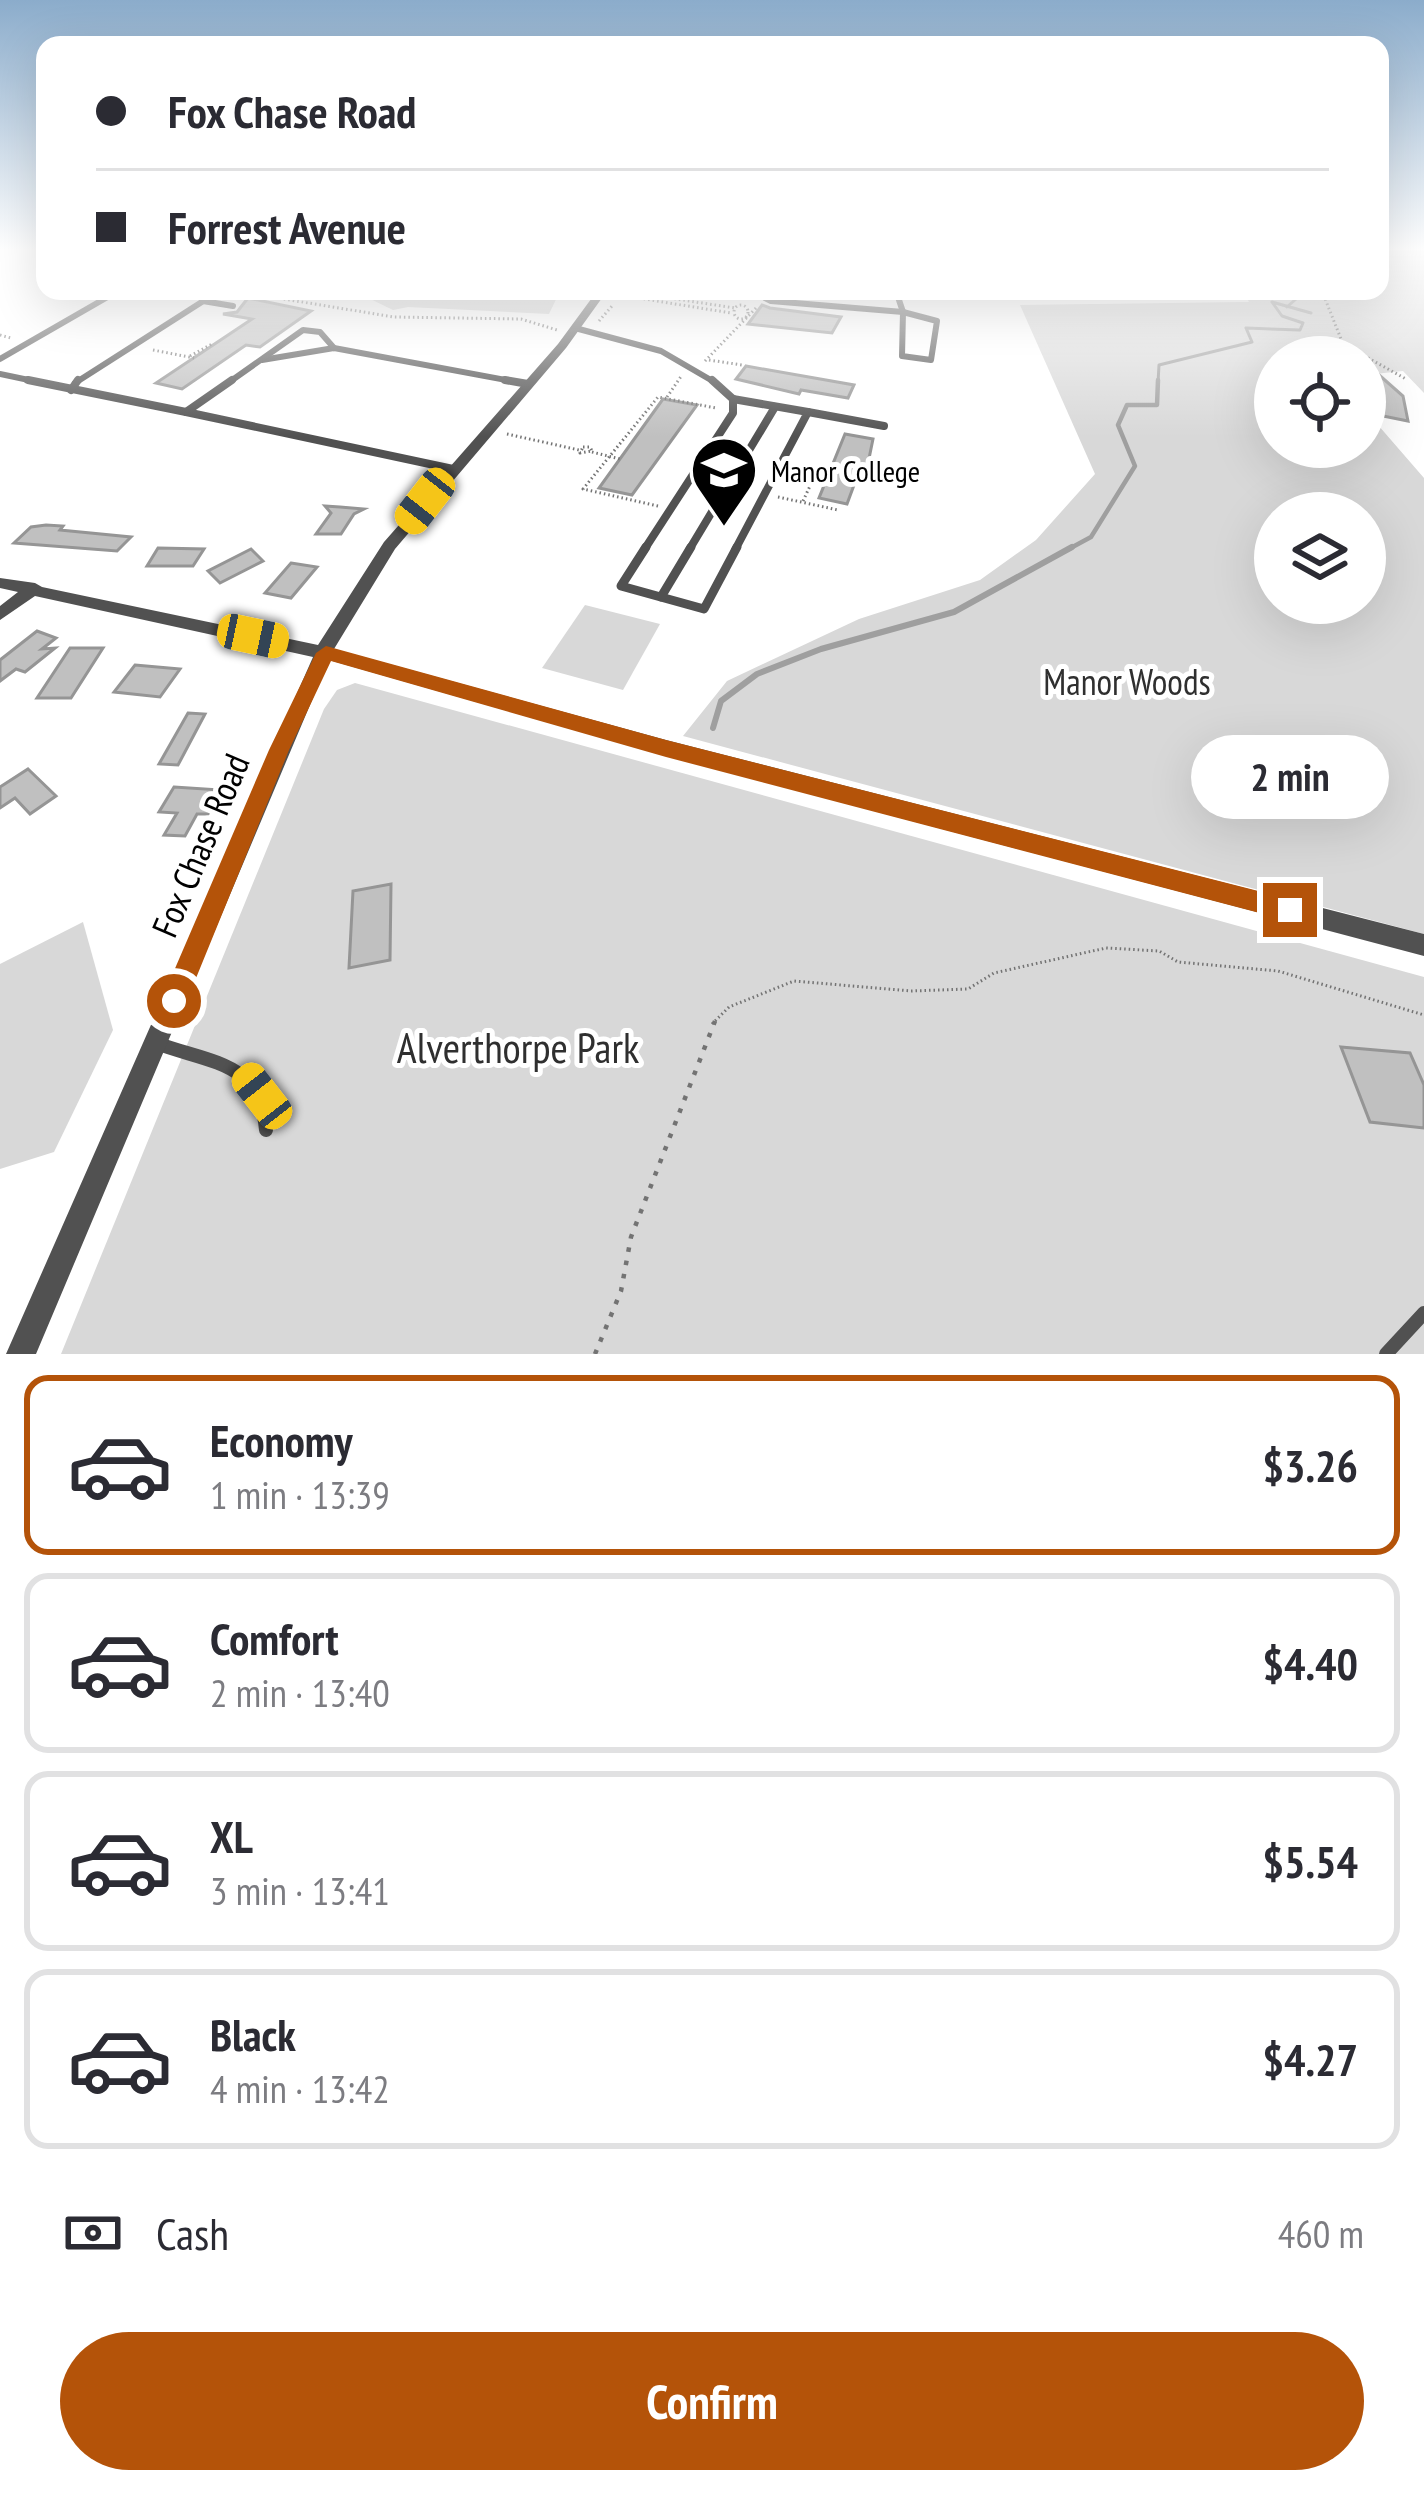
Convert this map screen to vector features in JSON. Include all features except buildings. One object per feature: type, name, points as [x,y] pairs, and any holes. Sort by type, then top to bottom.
[{"type":"street","name":"Fox Chase Road","points":[[21,1354],[331,635],[389,546],[586,311]]},
{"type":"street","points":[[0,583],[326,653],[666,748],[1424,945]]},
{"type":"street","points":[[0,614],[34,588]]},
{"type":"lane","points":[[0,359],[83,311]]},
{"type":"lane","points":[[71,390],[76,381],[187,311]]},
{"type":"lane","points":[[889,311],[903,312],[937,321],[931,360],[902,356],[903,312]]},
{"type":"lane","points":[[186,412],[303,330],[320,332],[334,348]]},
{"type":"lane","points":[[570,330],[658,348],[694,365],[734,399],[884,426]]},
{"type":"lane","points":[[260,360],[334,348],[528,384]]},
{"type":"lane","points":[[0,374],[453,469]]},
{"type":"lane","points":[[734,399],[734,413],[621,586],[704,609],[808,412]]},
{"type":"lane","points":[[661,597],[775,407]]},
{"type":"lane","points":[[156,1043],[247,1076],[262,1096],[266,1130]]},
{"type":"lane","points":[[1386,1354],[1424,1312]]},
{"type":"path","points":[[358,311],[406,319],[521,319],[570,330]]},
{"type":"path","points":[[594,327],[609,311]]},
{"type":"path","points":[[736,311],[742,316],[754,314]]},
{"type":"path","points":[[740,311],[754,314]]},
{"type":"path","points":[[742,365],[705,361],[756,311]]},
{"type":"path","points":[[1330,311],[1342,344],[1406,380]]},
{"type":"path","points":[[146,348],[191,357],[212,344]]},
{"type":"path","points":[[665,398],[687,367]]},
{"type":"path","points":[[671,509],[583,489],[658,397],[716,408]]},
{"type":"path","points":[[499,432],[620,459]]},
{"type":"path","points":[[585,439],[591,449]]},
{"type":"path","points":[[802,502],[817,471]]},
{"type":"path","points":[[765,494],[838,510]]},
{"type":"path","points":[[595,1354],[621,1291],[631,1237],[711,1025],[729,1007],[794,981],[911,991],[968,989],[994,973],[1106,948],[1159,951],[1178,962],[1278,971],[1424,1015]]},
{"type":"green space","name":"Manor Woods","points":[[1023,311],[1424,311],[1424,393],[1403,371],[1386,373],[1386,336],[1254,336],[1254,468],[1386,468],[1386,434],[1424,478],[1424,934],[683,736],[727,681],[859,619],[980,580],[1036,540],[1095,474]]},
{"type":"green space","points":[[585,605],[660,624],[623,690],[542,668]]},
{"type":"green space","name":"Alverthorpe Park","points":[[355,683],[1424,977],[1424,1354],[61,1354],[324,709],[337,690]]},
{"type":"green space","points":[[83,922],[113,1030],[54,1152],[0,1169],[0,964]]},
{"type":"waterway","points":[[1158,383],[1159,365],[1252,342],[1246,328],[1300,330],[1303,323],[1279,311]]},
{"type":"waterway","points":[[1305,311],[1311,313]]},
{"type":"waterway","points":[[1067,550],[1091,537],[1135,466],[1118,425],[1127,405],[1157,405],[1158,380]]},
{"type":"waterway","points":[[713,728],[721,701],[757,674],[821,649],[954,612],[1072,547]]},
{"type":"place","name":"Manor College","points":[[724,529]]},
{"type":"route","points":[[174,1001],[279,750],[326,653],[666,748],[1290,910]]}]
